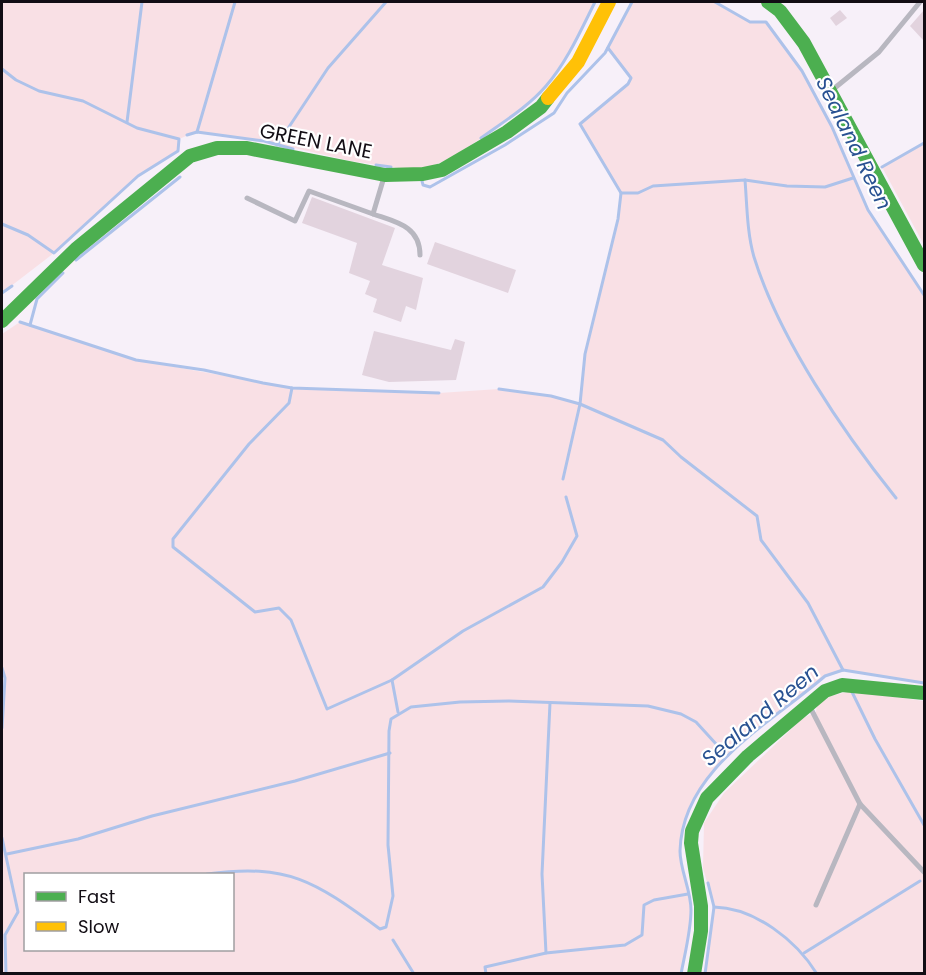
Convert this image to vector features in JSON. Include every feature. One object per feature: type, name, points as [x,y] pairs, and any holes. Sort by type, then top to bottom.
[{"type":"street","name":"GREEN LANE","points":[[2,321],[76,249],[190,156],[217,148],[247,148],[385,175],[423,174],[442,170],[507,132],[541,107],[578,62],[609,2]]},
{"type":"street","points":[[768,2],[793,26],[924,264]]},
{"type":"street","points":[[694,974],[700,939],[701,906],[691,843],[698,814],[707,798],[726,777],[808,703],[825,691],[842,685],[924,693]]},
{"type":"lane","points":[[830,92],[879,52],[920,2]]},
{"type":"lane","points":[[373,214],[385,175]]},
{"type":"lane","points":[[247,198],[296,221],[309,191],[409,227],[418,242],[420,255]]},
{"type":"lane","points":[[808,703],[860,804],[924,872]]},
{"type":"lane","points":[[816,905],[860,804]]},
{"type":"shaded area","points":[[2,2],[385,2],[378,10],[386,2],[595,2],[575,43],[546,86],[521,109],[449,159],[419,171],[351,161],[264,141],[196,132],[179,139],[178,151],[138,176],[54,253],[2,293]]},
{"type":"shaded area","points":[[632,2],[715,2],[750,22],[766,22],[802,71],[832,127],[868,210],[924,295],[924,683],[843,670],[825,676],[755,731],[712,772],[696,796],[685,822],[680,851],[691,910],[681,973],[2,973],[2,334],[20,322],[136,360],[292,388],[439,393],[499,389],[551,396],[580,404],[585,354],[618,219],[621,193],[580,124],[628,84],[631,78],[608,48]]},
{"type":"shaded area","points":[[924,143],[924,245],[882,167]]},
{"type":"shaded area","points":[[851,691],[924,701],[924,973],[705,973],[714,907],[703,868],[704,823],[724,793],[803,718],[816,712],[817,704],[831,696]]},
{"type":"building","points":[[840,10],[847,18],[836,26],[830,18]]},
{"type":"building","points":[[924,10],[924,41],[910,26]]},
{"type":"building","points":[[312,197],[395,228],[382,265],[423,278],[416,310],[406,306],[401,322],[373,312],[377,299],[365,294],[370,281],[349,273],[357,243],[302,223]]},
{"type":"building","points":[[435,242],[516,270],[508,293],[427,264]]},
{"type":"building","points":[[374,331],[451,350],[455,339],[465,342],[456,380],[389,382],[362,375]]},
{"type":"waterway","points":[[127,122],[142,2]]},
{"type":"waterway","points":[[197,132],[235,2]]},
{"type":"waterway","points":[[277,145],[328,68],[386,2]]},
{"type":"waterway","points":[[481,138],[539,94],[554,77],[595,2]]},
{"type":"waterway","points":[[422,181],[423,185],[430,187],[505,145],[554,113],[567,93],[605,53],[632,2]]},
{"type":"waterway","name":"Sealand Reen","points":[[715,2],[750,22],[766,22],[802,71],[832,127],[868,210],[924,295]]},
{"type":"waterway","points":[[563,479],[580,404],[585,354],[618,219],[621,193],[580,124],[628,84],[631,78],[608,48]]},
{"type":"waterway","points":[[2,69],[16,80],[39,91],[83,101],[137,128],[179,139],[178,151],[138,176],[54,253],[28,235],[2,224]]},
{"type":"waterway","points":[[187,135],[197,132],[264,141],[293,149]]},
{"type":"waterway","points":[[882,167],[924,143]]},
{"type":"waterway","points":[[376,165],[391,167]]},
{"type":"waterway","points":[[76,260],[180,177]]},
{"type":"waterway","points":[[621,193],[638,193],[653,186],[745,180],[787,186],[825,187],[853,178]]},
{"type":"waterway","points":[[745,180],[754,257],[779,320],[834,414],[896,498]]},
{"type":"waterway","points":[[30,325],[37,299],[63,273]]},
{"type":"waterway","points":[[2,293],[12,286]]},
{"type":"waterway","points":[[20,322],[136,360],[204,370],[292,388],[439,393]]},
{"type":"waterway","points":[[292,388],[289,403],[249,444],[173,539],[173,547],[255,612],[279,608],[291,620],[327,709],[392,680],[463,631],[543,587],[562,562],[577,536],[566,497]]},
{"type":"waterway","points":[[499,389],[551,396],[580,404],[663,440],[681,457],[757,516],[761,540],[808,603],[843,670]]},
{"type":"waterway","points":[[2,668],[5,678],[2,728]]},
{"type":"waterway","name":"Sealand Reen","points":[[681,974],[691,910],[680,851],[685,822],[696,796],[712,772],[755,731],[825,676],[843,670],[924,683]]},
{"type":"waterway","points":[[392,680],[398,712]]},
{"type":"waterway","points":[[852,692],[875,739],[924,825]]},
{"type":"waterway","points":[[217,873],[260,871],[300,880],[337,899],[380,929],[386,927],[393,896],[388,845],[389,731],[391,719],[411,707],[460,702],[509,701],[648,706],[681,714],[696,722],[727,756]]},
{"type":"waterway","points":[[546,953],[542,874],[550,703]]},
{"type":"waterway","points":[[7,854],[78,839],[152,816],[295,781],[390,753]]},
{"type":"waterway","points":[[2,838],[18,912],[5,935],[6,974]]},
{"type":"waterway","points":[[804,953],[920,881]]},
{"type":"waterway","points":[[705,974],[714,907],[708,883]]},
{"type":"waterway","points":[[486,974],[485,967],[546,953],[625,945],[642,935],[644,905],[654,900],[688,894]]},
{"type":"waterway","points":[[714,907],[744,913],[773,928],[798,949],[817,974]]},
{"type":"waterway","points":[[393,940],[414,974]]},
{"type":"traffic: fast","points":[[768,2],[780,11],[804,43],[924,265]]},
{"type":"traffic: fast","points":[[2,321],[76,249],[190,156],[217,148],[247,148],[385,175],[423,174],[442,170],[507,132],[541,107],[548,98]]},
{"type":"traffic: fast","points":[[694,974],[701,931],[701,906],[691,843],[692,831],[707,798],[748,756],[825,691],[842,685],[924,693]]},
{"type":"traffic: slow","points":[[548,98],[578,62],[609,2]]}]
